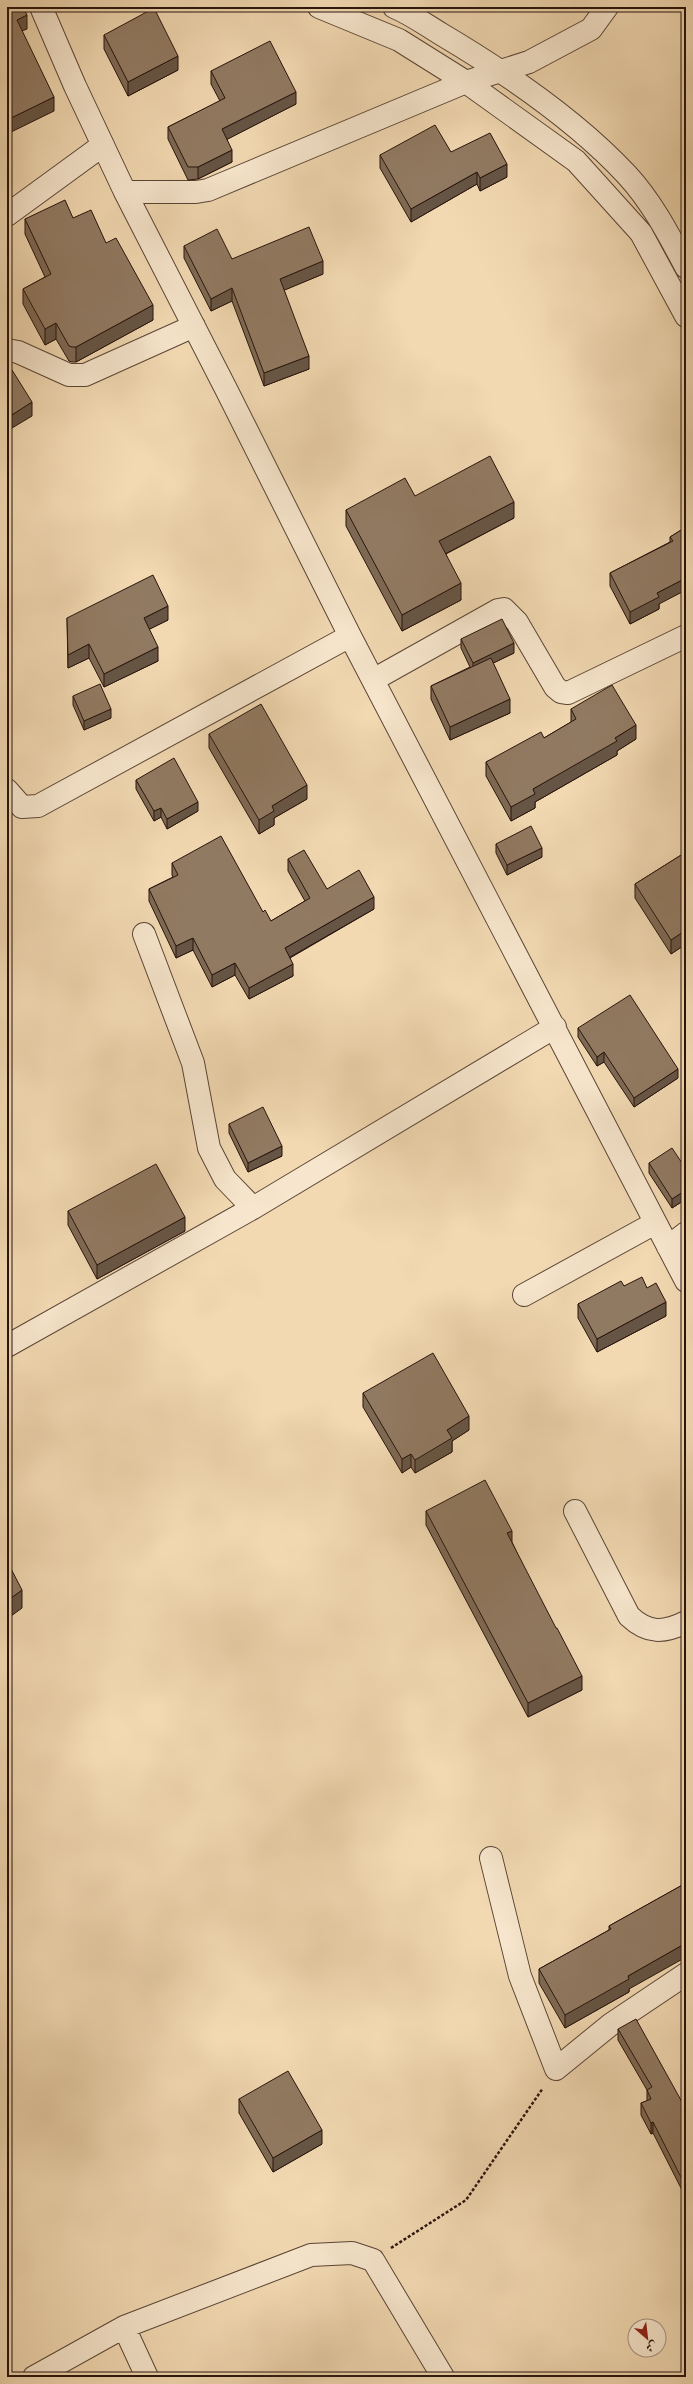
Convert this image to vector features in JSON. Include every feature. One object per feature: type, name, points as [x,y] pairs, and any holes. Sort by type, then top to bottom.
[{"type":"street","points":[[42,7],[75,86],[124,192],[194,326],[350,636],[686,1281]]},
{"type":"street","points":[[319,7],[399,40],[466,82],[576,161],[641,233],[686,316]]},
{"type":"street","points":[[394,7],[471,52],[570,122],[628,176],[663,224],[686,267]]},
{"type":"street","points":[[124,192],[208,190],[466,82],[529,62],[591,29],[607,7]]},
{"type":"street","points":[[7,215],[103,145]]},
{"type":"street","points":[[7,350],[18,352],[69,375],[85,375],[194,326]]},
{"type":"street","points":[[373,680],[498,610],[504,609],[518,622],[555,687],[561,692],[568,694],[686,636]]},
{"type":"street","points":[[7,790],[22,807],[38,806],[350,636]]},
{"type":"street","points":[[144,934],[193,1063],[209,1148],[225,1179],[253,1208]]},
{"type":"street","points":[[7,1346],[253,1208],[555,1027]]},
{"type":"street","points":[[524,1295],[655,1223]]},
{"type":"street","points":[[668,1247],[686,1233]]},
{"type":"street","points":[[575,1511],[629,1616],[638,1625],[654,1631],[665,1631],[686,1622]]},
{"type":"street","points":[[491,1858],[520,1976],[556,2070],[610,2025],[686,1974]]},
{"type":"street","points":[[34,2377],[124,2328],[311,2255],[352,2252],[373,2260],[443,2377]]},
{"type":"street","points":[[124,2328],[147,2377]]},
{"type":"path","points":[[373,2260],[466,2200],[556,2070]]},
{"type":"building","points":[[7,7],[23,7],[27,15],[17,20],[54,97],[7,120]]},
{"type":"building","points":[[154,8],[178,56],[128,82],[104,35]]},
{"type":"building","points":[[270,41],[296,92],[222,129],[232,150],[198,167],[188,167],[168,127],[225,98],[211,71]]},
{"type":"building","points":[[435,125],[451,152],[490,133],[507,164],[480,178],[477,172],[411,209],[380,155]]},
{"type":"building","points":[[65,200],[73,218],[91,210],[106,243],[116,238],[153,305],[76,347],[69,346],[56,323],[45,329],[23,289],[51,274],[25,219]]},
{"type":"building","points":[[309,227],[323,261],[280,279],[309,356],[264,373],[232,288],[211,299],[184,246],[217,229],[232,259]]},
{"type":"building","points":[[7,362],[32,402],[7,418]]},
{"type":"building","points":[[490,456],[514,502],[439,541],[461,583],[402,615],[346,510],[405,478],[415,496]]},
{"type":"building","points":[[686,527],[686,578],[657,593],[659,597],[630,612],[610,573],[673,541],[670,537]]},
{"type":"building","points":[[153,575],[168,606],[144,618],[158,647],[104,674],[89,644],[68,655],[67,618]]},
{"type":"building","points":[[502,619],[514,643],[473,663],[461,639]]},
{"type":"building","points":[[491,658],[510,699],[450,727],[431,686]]},
{"type":"building","points":[[100,684],[111,709],[84,721],[73,696]]},
{"type":"building","points":[[612,685],[636,725],[615,738],[617,741],[533,789],[535,794],[511,807],[486,762],[541,732],[544,738],[576,719],[571,709]]},
{"type":"building","points":[[261,704],[307,785],[272,806],[274,811],[259,820],[209,734]]},
{"type":"building","points":[[174,758],[198,802],[167,819],[161,808],[154,811],[136,780]]},
{"type":"building","points":[[531,826],[542,848],[507,865],[496,844]]},
{"type":"building","points":[[221,836],[263,912],[265,910],[271,921],[310,898],[288,859],[304,850],[327,889],[359,870],[374,897],[285,948],[293,964],[249,988],[235,963],[212,975],[193,938],[176,946],[149,889],[178,875],[172,863]]},
{"type":"building","points":[[686,852],[686,930],[671,940],[635,884]]},
{"type":"building","points":[[630,995],[678,1069],[634,1098],[604,1052],[597,1057],[578,1028]]},
{"type":"building","points":[[263,1107],[282,1146],[248,1163],[229,1124]]},
{"type":"building","points":[[672,1148],[686,1169],[686,1190],[672,1199],[649,1163]]},
{"type":"building","points":[[156,1164],[185,1217],[97,1265],[68,1211]]},
{"type":"building","points":[[642,1277],[647,1288],[656,1283],[666,1302],[597,1339],[578,1304],[621,1281],[624,1286]]},
{"type":"building","points":[[433,1353],[469,1416],[447,1430],[452,1438],[415,1460],[411,1454],[402,1459],[363,1393]]},
{"type":"building","points":[[485,1480],[512,1531],[507,1533],[582,1676],[528,1703],[426,1511]]},
{"type":"building","points":[[7,1561],[22,1590],[7,1601]]},
{"type":"building","points":[[686,1844],[686,1855],[682,1847]]},
{"type":"building","points":[[686,1883],[686,1904],[682,1906],[686,1913],[686,1943],[628,1976],[629,1979],[565,2015],[539,1969],[611,1929],[609,1926]]},
{"type":"building","points":[[636,2019],[682,2102],[686,2100],[686,2187],[653,2122],[651,2123],[641,2103],[651,2099],[647,2090],[652,2087],[618,2029]]},
{"type":"building","points":[[288,2071],[322,2130],[273,2158],[239,2099]]},
{"type":"building","points":[[686,2196],[686,2203],[683,2198]]}]
